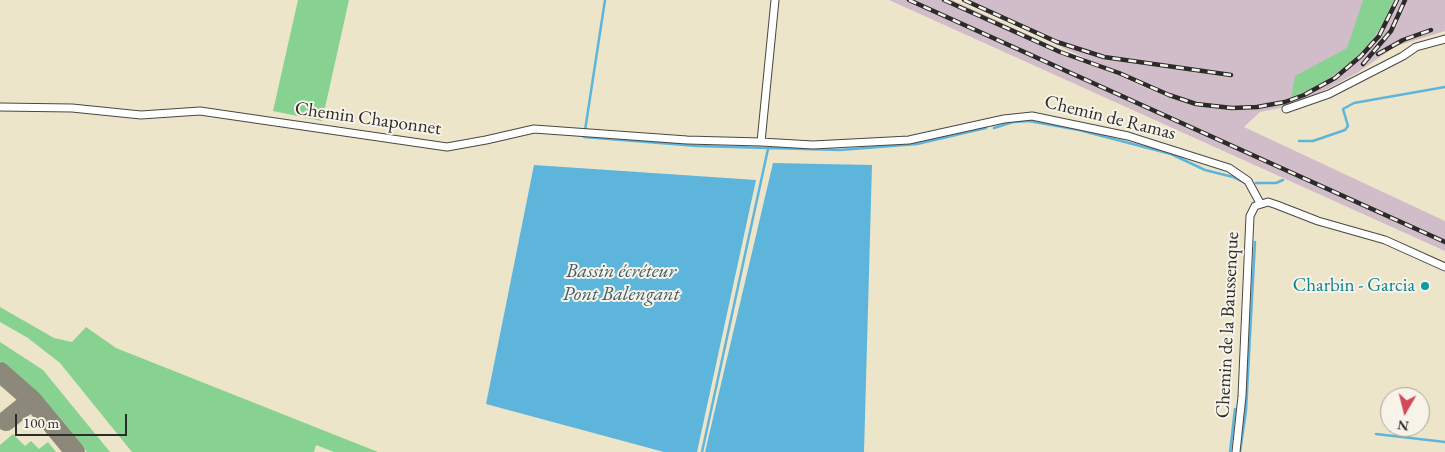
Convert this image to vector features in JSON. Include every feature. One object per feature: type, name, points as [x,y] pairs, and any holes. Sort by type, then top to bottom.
[{"type":"street","points":[[761,142],[775,0]]},
{"type":"street","points":[[1286,109],[1329,94],[1403,56],[1416,47],[1445,39]]},
{"type":"street","name":"Chemin Chaponnet","points":[[0,107],[72,108],[141,115],[200,111],[447,146],[486,140],[534,129],[687,140],[761,142]]},
{"type":"street","name":"Chemin de Ramas","points":[[761,142],[813,145],[909,140],[1004,118],[1032,116],[1128,136],[1229,168],[1248,180],[1260,203]]},
{"type":"street","points":[[1260,203],[1277,205],[1318,221],[1386,240],[1445,267]]},
{"type":"street","name":"Chemin de la Baussenque","points":[[1236,452],[1242,396],[1250,216],[1252,209],[1260,203]]},
{"type":"shaded area","points":[[889,0],[952,0],[1166,97],[963,0],[1445,0],[1445,31],[1396,46],[1357,73],[1314,96],[1285,107],[1260,112],[1244,127],[1445,221],[1445,251]]},
{"type":"green space","points":[[298,0],[349,0],[322,121],[273,111]]},
{"type":"green space","points":[[1363,0],[1394,0],[1382,25],[1370,43],[1350,63],[1322,83],[1291,98],[1295,76],[1347,48]]},
{"type":"green space","points":[[0,307],[54,338],[72,342],[86,327],[116,348],[378,452],[334,452],[316,445],[314,452],[132,452],[60,363],[28,338],[0,322]]},
{"type":"green space","points":[[0,342],[43,370],[110,452],[87,452],[34,389],[0,361]]},
{"type":"green space","points":[[13,434],[25,446],[31,441],[39,449],[48,442],[56,452],[0,452],[0,445]]},
{"type":"water","points":[[773,163],[872,165],[864,452],[705,452]]},
{"type":"water","name":"Bassin écréteur Pont Balengant","points":[[534,165],[756,180],[697,452],[664,452],[486,404]]},
{"type":"waterway","points":[[605,0],[584,137],[697,146],[840,150],[917,144],[986,128]]},
{"type":"waterway","points":[[1299,141],[1313,141],[1345,130],[1348,126],[1343,109],[1354,103],[1445,87]]},
{"type":"waterway","points":[[994,128],[1013,122],[1029,121],[1079,130],[1171,154],[1205,170],[1233,177],[1245,183]]},
{"type":"waterway","points":[[702,452],[768,149]]},
{"type":"waterway","points":[[1256,183],[1276,183],[1283,180]]},
{"type":"waterway","points":[[1240,452],[1246,411],[1255,242]]},
{"type":"waterway","points":[[1230,452],[1235,409]]},
{"type":"waterway","points":[[1376,434],[1445,442]]},
{"type":"taxiway","points":[[0,372],[32,400],[75,452]]},
{"type":"taxiway","points":[[6,421],[32,400]]},
{"type":"railway","points":[[909,0],[1445,242]]},
{"type":"railway","points":[[944,0],[1060,52],[1119,73],[1169,95],[1196,104],[1232,108],[1257,107],[1285,102],[1304,95],[1335,78],[1361,56],[1379,36],[1397,0]]},
{"type":"railway","points":[[964,0],[1057,42],[1104,57],[1231,75]]},
{"type":"railway","points":[[1363,64],[1391,31],[1405,0]]},
{"type":"railway","points":[[1378,54],[1403,40],[1431,30]]},
{"type":"place","name":"Charbin - Garcia","points":[[1425,286]]}]
